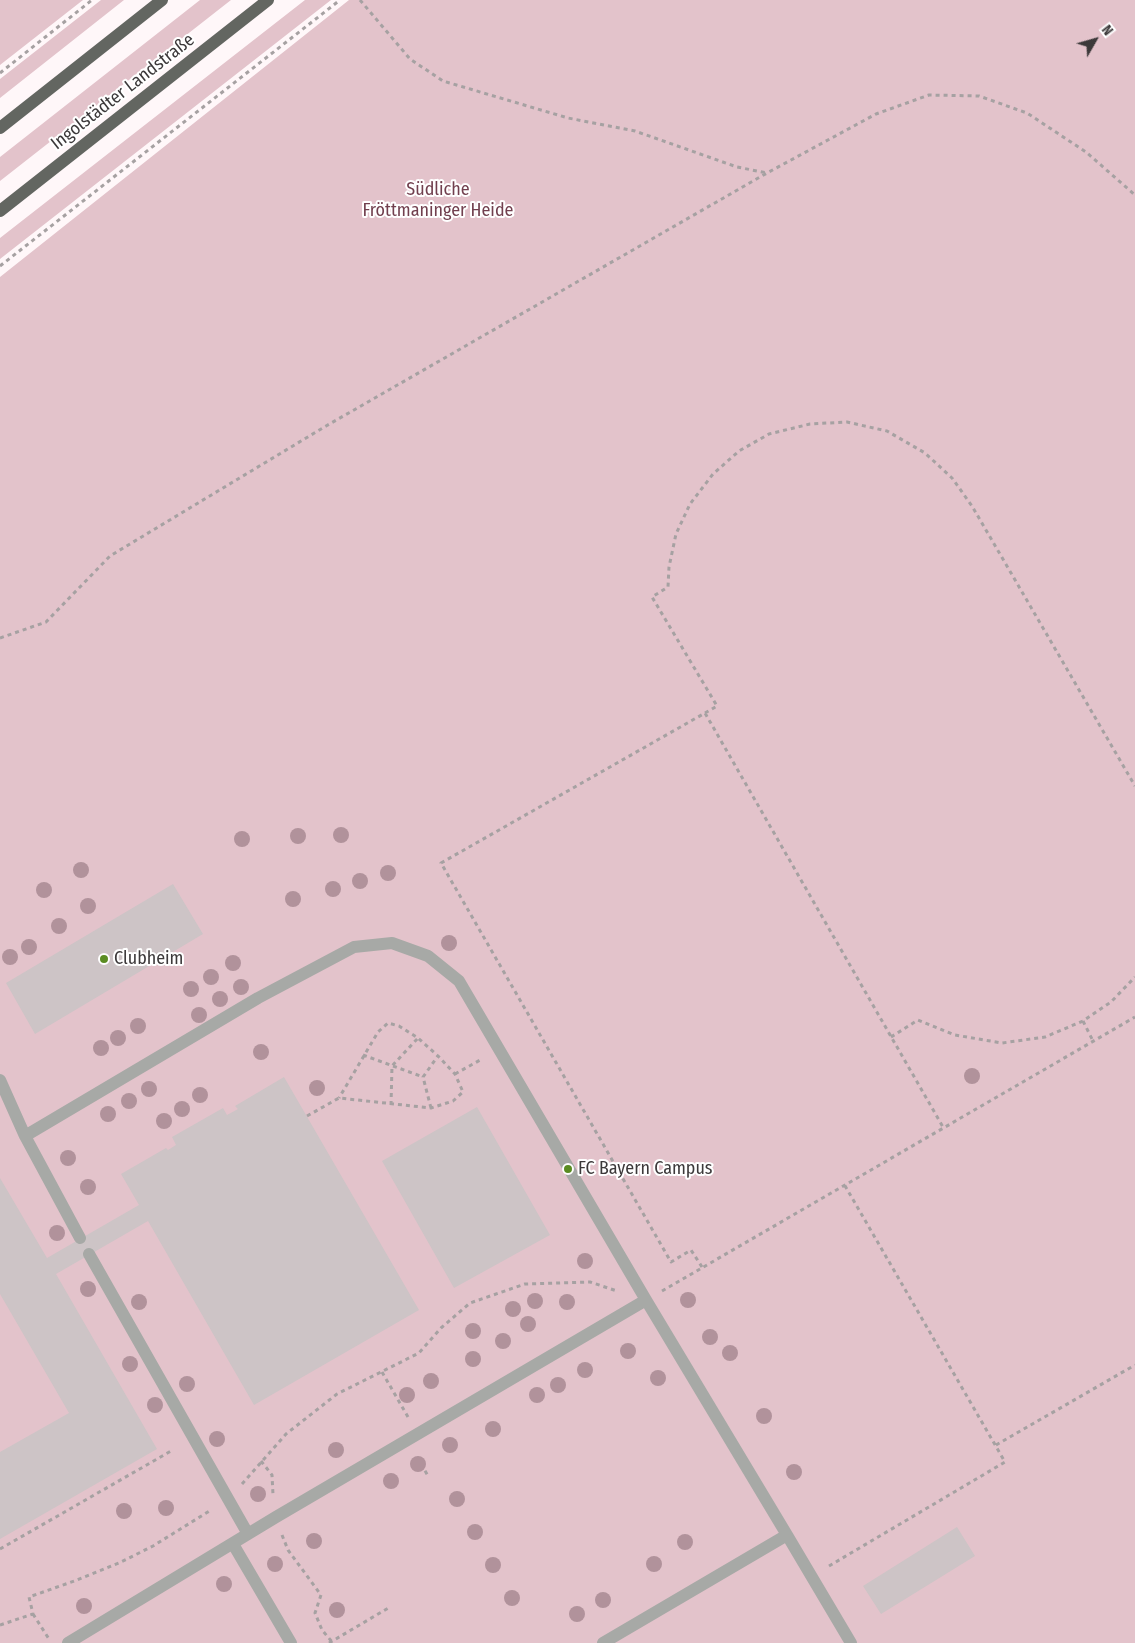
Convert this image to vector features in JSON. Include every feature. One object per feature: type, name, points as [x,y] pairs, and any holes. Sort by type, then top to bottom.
[{"type":"main road","points":[[0,128],[162,0]]},
{"type":"main road","name":"Ingolstädter Landstraße","points":[[0,211],[268,0]]},
{"type":"lane","points":[[25,1136],[258,998],[354,947],[392,943],[428,956],[459,981],[646,1300],[851,1643]]},
{"type":"lane","points":[[0,1080],[25,1136],[80,1238]]},
{"type":"lane","points":[[90,1254],[248,1534]]},
{"type":"lane","points":[[68,1643],[276,1517],[646,1300]]},
{"type":"lane","points":[[603,1643],[787,1536]]},
{"type":"lane","points":[[232,1544],[291,1643]]},
{"type":"path","points":[[0,73],[92,0]]},
{"type":"path","points":[[0,266],[340,0]]},
{"type":"path","points":[[360,0],[410,59],[443,81],[568,118],[635,131],[737,167],[767,173]]},
{"type":"path","points":[[0,638],[46,622],[110,556],[326,426],[767,173],[876,114],[930,95],[979,96],[1027,113],[1086,152],[1135,195]]},
{"type":"path","points":[[702,1267],[691,1250],[671,1262],[442,863],[717,706],[652,597],[668,587],[669,567],[676,534],[690,504],[714,474],[739,451],[769,434],[810,424],[846,422],[887,432],[925,453],[952,478],[972,506],[1135,786]]},
{"type":"path","points":[[705,713],[943,1127]]},
{"type":"path","points":[[891,1037],[918,1020],[955,1035],[1002,1043],[1045,1037],[1083,1021],[1111,1002],[1135,977]]},
{"type":"path","points":[[52,1643],[33,1614],[29,1597],[77,1580],[145,1550],[200,1517],[238,1490],[286,1434],[337,1394],[419,1353],[441,1328],[470,1303],[525,1284],[590,1282],[646,1300],[1135,1017]]},
{"type":"path","points":[[1083,1021],[1093,1041]]},
{"type":"path","points":[[307,1116],[339,1098],[378,1032],[388,1023],[399,1026],[418,1038],[438,1056],[455,1074],[464,1092],[453,1101],[431,1108],[339,1098]]},
{"type":"path","points":[[391,1105],[392,1066],[418,1038]]},
{"type":"path","points":[[455,1074],[499,1049]]},
{"type":"path","points":[[363,1055],[422,1077]]},
{"type":"path","points":[[422,1077],[438,1056]]},
{"type":"path","points":[[422,1077],[431,1108]]},
{"type":"path","points":[[812,1577],[1006,1462],[844,1184]]},
{"type":"path","points":[[996,1446],[1135,1365]]},
{"type":"path","points":[[382,1372],[418,1434]]},
{"type":"path","points":[[0,1550],[171,1451]]},
{"type":"path","points":[[261,1461],[272,1475],[276,1517],[288,1550],[321,1595],[315,1613],[322,1630],[331,1643],[390,1607]]},
{"type":"path","points":[[0,1625],[33,1614]]},
{"type":"green space","points":[[0,0],[83,0],[0,65]]},
{"type":"green space","points":[[101,0],[124,0],[0,98],[0,79]]},
{"type":"green space","points":[[200,0],[231,0],[0,181],[0,157]]},
{"type":"green space","points":[[305,0],[331,0],[0,259],[0,238]]},
{"type":"green space","name":"FC Bayern Campus","points":[[349,0],[1135,0],[1135,1643],[0,1643],[0,277]]},
{"type":"building","name":"Clubheim","points":[[173,884],[203,934],[35,1034],[6,983]]},
{"type":"building","points":[[284,1077],[419,1310],[254,1405],[148,1221],[56,1274],[157,1449],[0,1539],[0,1452],[69,1413],[0,1294],[0,1178],[47,1258],[139,1205],[121,1174],[166,1148],[168,1150],[176,1145],[172,1137],[223,1108],[227,1115],[238,1109],[235,1106]]},
{"type":"building","points":[[477,1107],[550,1235],[454,1288],[382,1161]]},
{"type":"building","points":[[957,1527],[975,1556],[881,1614],[863,1586]]},
{"type":"place","name":"Clubheim","points":[[104,959]]},
{"type":"place","name":"FC Bayern Campus","points":[[568,1169]]},
{"type":"park label","name":"Südliche Fröttmaninger Heide","points":[[438,200]]}]
